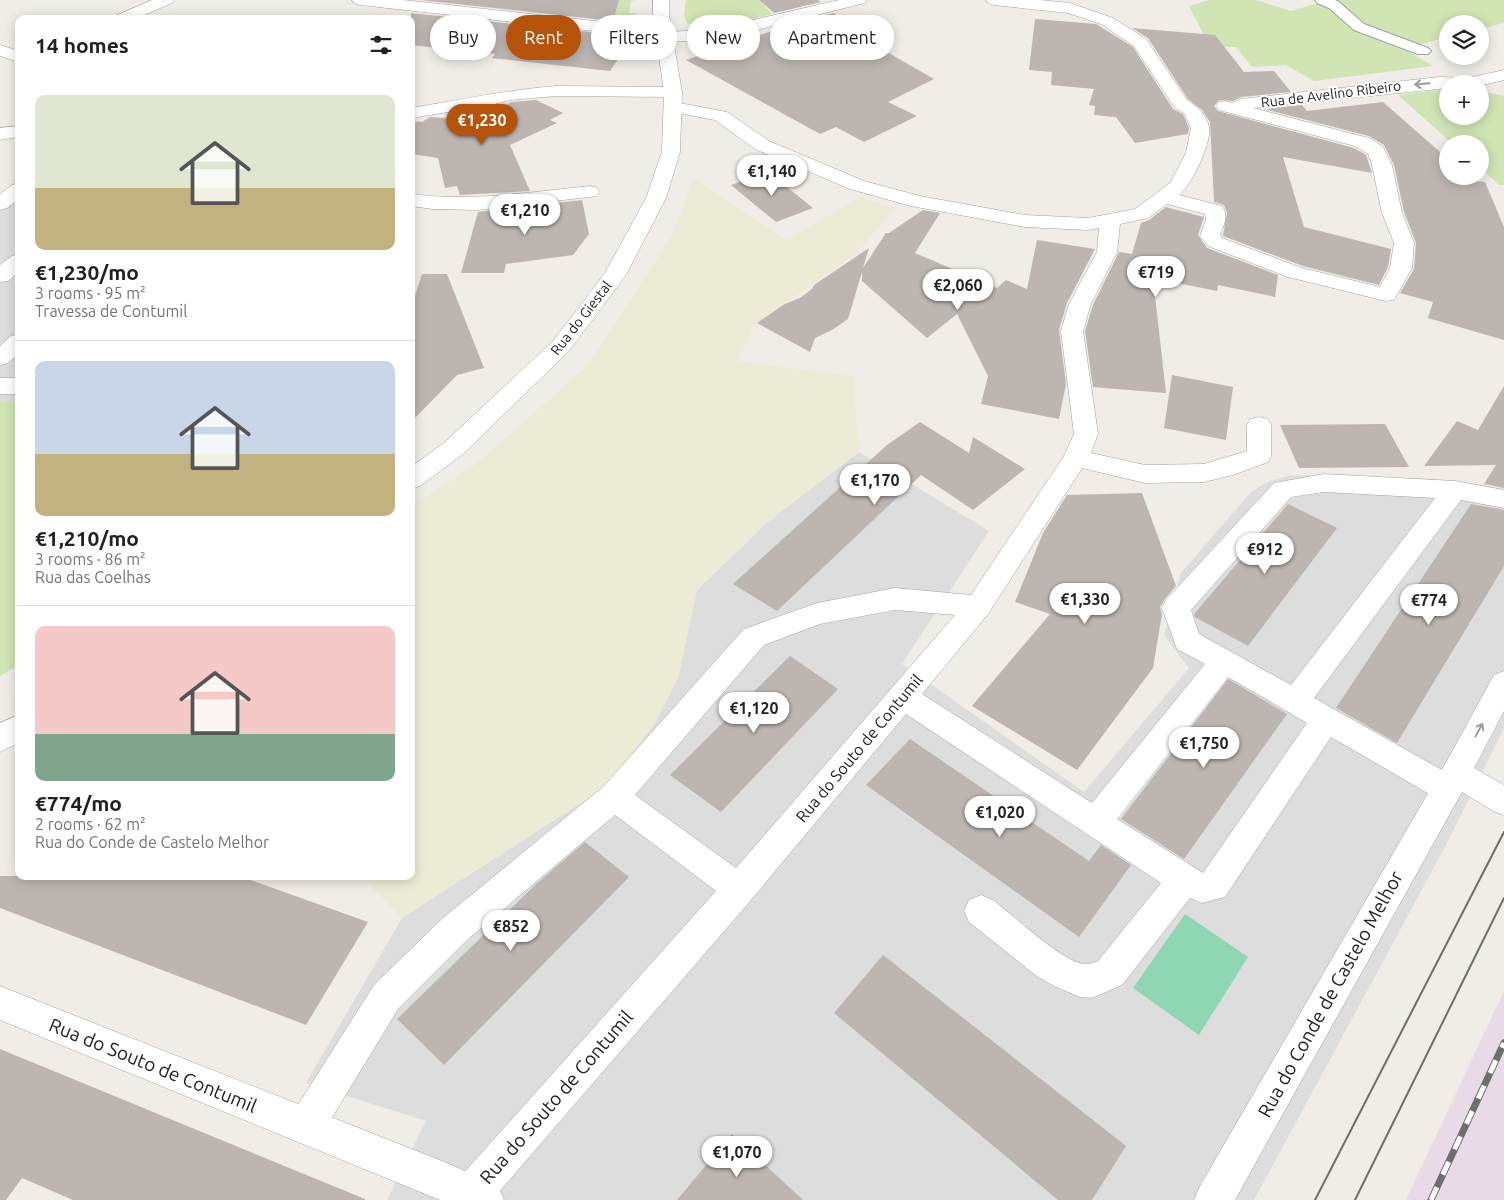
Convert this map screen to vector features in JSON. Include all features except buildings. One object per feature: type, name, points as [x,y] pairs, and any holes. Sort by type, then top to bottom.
[{"type":"street","points":[[130,15],[166,0]]},
{"type":"street","points":[[360,0],[591,26]]},
{"type":"street","name":"Rua do Giestal","points":[[661,15],[662,0]]},
{"type":"street","points":[[677,36],[727,32],[859,0]]},
{"type":"street","points":[[415,112],[491,100],[509,95],[556,91],[674,99],[721,116],[762,145],[857,185],[918,202],[1025,221],[1088,224],[1141,214],[1178,186],[1195,153],[1200,128],[1191,110],[1181,104],[1140,43],[1107,21],[1071,4],[994,0]]},
{"type":"street","points":[[1322,0],[1334,5],[1359,27],[1424,51]]},
{"type":"street","points":[[0,50],[15,55]]},
{"type":"street","name":"Rua do Giestal","points":[[415,477],[454,448],[562,346],[615,275],[656,198],[670,152],[674,99],[668,60]]},
{"type":"street","points":[[1489,80],[1504,75]]},
{"type":"street","name":"Rua de Avelino Ribeiro","points":[[1191,110],[1439,82]]},
{"type":"street","points":[[1489,87],[1504,90]]},
{"type":"street","points":[[1164,197],[1215,210],[1216,220],[1210,236],[1215,242],[1295,273],[1386,295],[1401,268],[1404,243],[1392,213],[1382,165],[1376,151],[1362,142],[1225,106]]},
{"type":"street","points":[[0,134],[15,132]]},
{"type":"street","points":[[415,200],[469,205],[590,192]]},
{"type":"street","points":[[0,204],[15,193]]},
{"type":"street","name":"Rua do Souto de Contumil","points":[[0,1003],[306,1126],[474,1198],[903,697],[978,606],[1076,458],[1086,434],[1072,331],[1080,304],[1107,252],[1110,220]]},
{"type":"street","points":[[0,276],[15,263]]},
{"type":"street","points":[[0,358],[15,345]]},
{"type":"street","points":[[0,386],[15,386]]},
{"type":"street","points":[[1076,458],[1145,474],[1204,473],[1234,466],[1259,456],[1259,425]]},
{"type":"street","points":[[1504,499],[1455,490],[1324,483],[1283,489],[1176,608],[1186,641],[1326,720],[1451,781],[1504,800]]},
{"type":"street","points":[[1294,702],[1455,490]]},
{"type":"street","points":[[306,1126],[386,997],[455,929],[614,797],[754,637],[817,614],[895,599],[978,606]]},
{"type":"street","points":[[1096,822],[1224,661]]},
{"type":"street","name":"Rua do Conde de Castelo Melhor","points":[[1214,1200],[1451,781],[1504,683]]},
{"type":"street","points":[[903,697],[1184,880],[1202,888],[1213,886],[1326,720]]},
{"type":"street","points":[[0,739],[15,730]]},
{"type":"street","points":[[614,797],[739,889]]},
{"type":"street","points":[[981,910],[1048,964],[1073,978],[1092,981],[1110,973],[1184,880]]},
{"type":"shaded area","points":[[15,182],[15,402],[0,401],[0,194]]},
{"type":"shaded area","points":[[859,452],[989,531],[902,664],[1084,792],[1189,668],[1164,635],[1181,573],[1251,492],[1265,483],[1287,476],[1317,475],[1433,479],[1504,489],[1504,728],[1446,845],[1254,1200],[387,1200],[426,1121],[306,1083],[402,918],[604,788],[655,723],[678,678],[697,590],[765,524]]},
{"type":"shaded area","points":[[1504,991],[1504,1200],[1406,1200]]},
{"type":"green space","points":[[619,0],[636,0],[631,1],[629,13],[636,13],[634,15],[614,15]]},
{"type":"green space","points":[[686,0],[759,0],[772,14],[760,17],[760,15],[687,15],[687,23],[684,15]]},
{"type":"green space","points":[[1209,0],[1256,0],[1291,11],[1322,2],[1320,0],[1504,0],[1504,23],[1489,27],[1489,15],[1439,15],[1439,39],[1404,49],[1433,66],[1314,81],[1286,65],[1252,67],[1236,47],[1210,46],[1189,6]]},
{"type":"green space","points":[[1439,90],[1439,125],[1489,125],[1489,93],[1504,96],[1504,185],[1499,185],[1489,176],[1489,135],[1443,135],[1398,95]]},
{"type":"green space","points":[[694,178],[787,240],[860,197],[894,209],[857,253],[752,327],[738,361],[853,376],[859,452],[765,524],[697,590],[678,678],[655,723],[604,788],[402,918],[365,880],[415,880],[415,504],[476,464],[588,365],[671,237]]},
{"type":"green space","points":[[0,401],[15,402],[15,667],[0,676]]},
{"type":"green space","points":[[1185,914],[1248,957],[1199,1035],[1133,988]]},
{"type":"tram line","points":[[1315,1200],[1504,832]]},
{"type":"tram line","points":[[1355,1200],[1504,898]]},
{"type":"railway","points":[[1431,1200],[1504,1043]]}]
